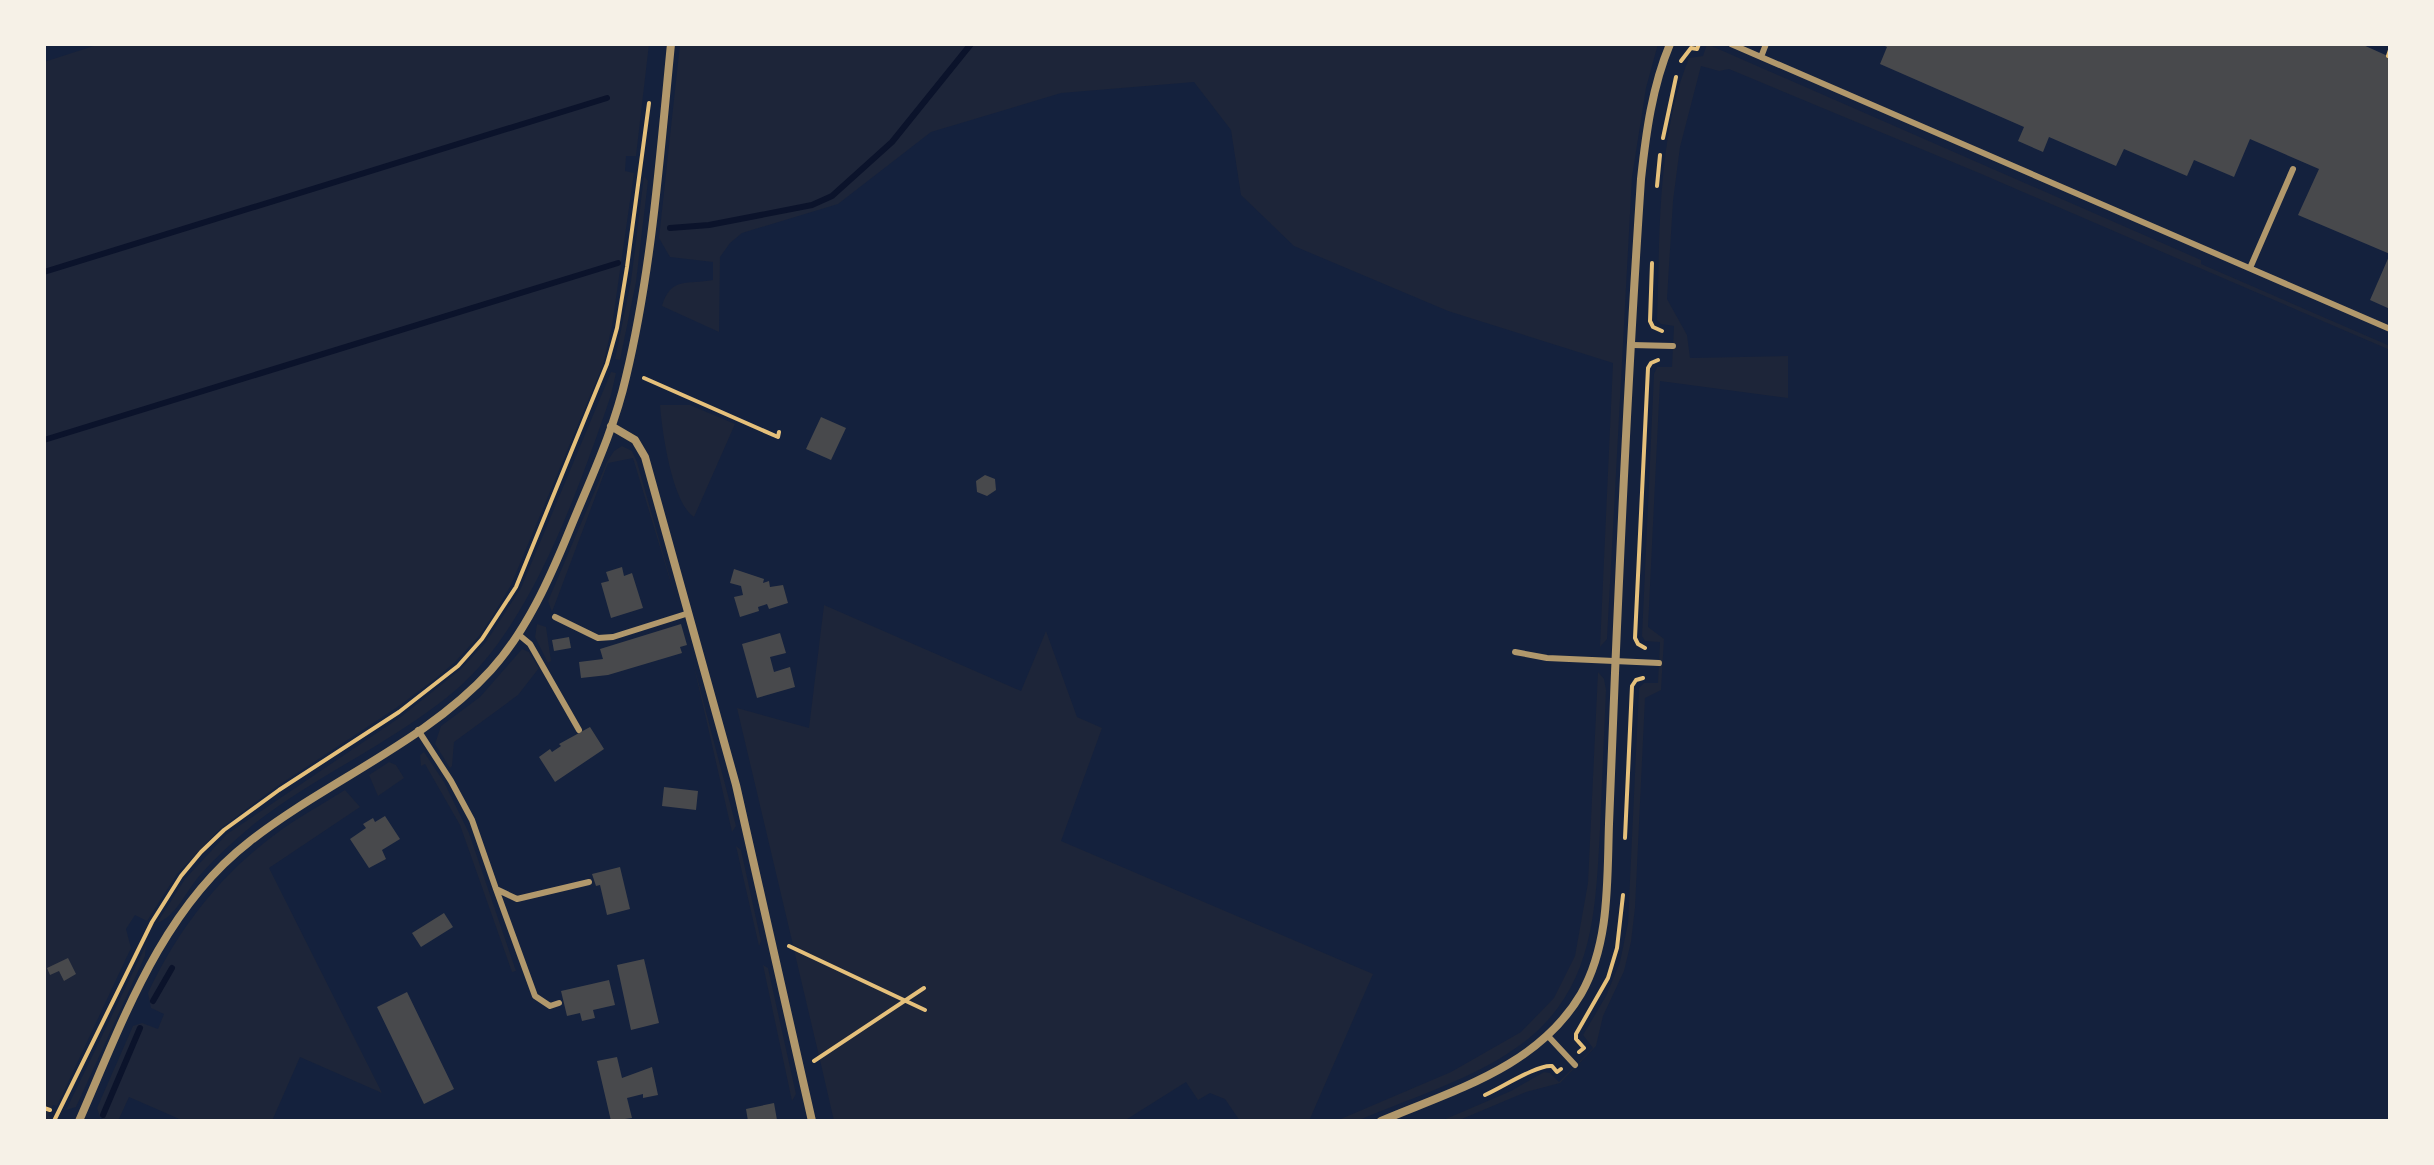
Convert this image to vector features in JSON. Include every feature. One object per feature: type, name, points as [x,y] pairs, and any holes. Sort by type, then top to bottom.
[{"type":"street","points":[[79,1121],[161,945],[212,877],[269,827],[446,711],[484,678],[518,634],[561,550],[611,426],[630,363],[647,269],[671,44]]},
{"type":"street","points":[[1381,1121],[1510,1065],[1548,1036],[1580,995],[1592,971],[1604,921],[1637,233],[1646,132],[1670,44]]},
{"type":"street","points":[[611,426],[635,440],[645,457],[736,785],[812,1121]]},
{"type":"lane","points":[[1731,44],[2390,329]]},
{"type":"lane","points":[[1761,57],[1766,44]]},
{"type":"lane","points":[[2250,268],[2293,169]]},
{"type":"lane","points":[[1632,345],[1673,346]]},
{"type":"lane","points":[[555,617],[598,638],[613,637],[689,613]]},
{"type":"lane","points":[[518,634],[530,644],[579,730]]},
{"type":"lane","points":[[1515,652],[1547,658],[1659,663]]},
{"type":"lane","points":[[418,730],[472,820],[535,996],[550,1006],[559,1003]]},
{"type":"lane","points":[[496,889],[517,899],[589,882]]},
{"type":"lane","points":[[1548,1036],[1575,1065]]},
{"type":"path","points":[[54,1121],[152,922],[181,876],[201,852],[244,814],[399,712],[458,666],[482,639],[516,587],[607,364],[617,328],[650,99]]},
{"type":"path","points":[[644,378],[778,437],[779,432]]},
{"type":"path","points":[[789,946],[925,1010]]},
{"type":"path","points":[[814,1061],[924,988]]},
{"type":"shaded area","points":[[100,44],[649,44],[636,156],[626,156],[625,171],[634,173],[612,326],[603,365],[511,585],[479,636],[455,662],[396,708],[276,787],[221,828],[177,874],[147,921],[135,915],[126,929],[131,948],[57,1106],[53,1105],[48,1115],[50,1121],[44,1121],[44,62]]},
{"type":"shaded area","points":[[680,44],[1658,44],[1646,88],[1632,177],[1607,639],[1600,647],[1613,363],[1448,311],[1294,246],[1241,195],[1231,130],[1194,82],[1061,93],[931,132],[838,204],[742,233],[730,243],[720,257],[719,332],[662,306],[675,286],[713,280],[713,262],[670,257],[659,238]]},
{"type":"shaded area","points":[[1707,44],[2201,260],[2201,264],[2390,346],[2390,350],[1729,69],[1719,71],[1701,66],[1680,147],[1667,299],[1687,335],[1690,358],[1788,356],[1788,398],[1660,381],[1648,627],[1664,639],[1661,690],[1645,698],[1635,908],[1624,971],[1603,1016],[1596,1046],[1560,1083],[1526,1092],[1457,1121],[1441,1121],[1511,1091],[1544,1072],[1550,1073],[1559,1082],[1593,1048],[1583,1035],[1606,996],[1620,962],[1628,923],[1639,688],[1644,683],[1658,683],[1660,642],[1645,641],[1642,636],[1654,374],[1657,367],[1672,367],[1674,326],[1661,324],[1657,320],[1662,187],[1671,120],[1679,88],[1689,58],[1703,56]]},
{"type":"shaded area","points":[[644,176],[648,181],[636,282],[620,360],[615,359],[631,281]]},
{"type":"shaded area","points":[[611,372],[616,373],[611,395],[568,511],[530,592],[484,662],[433,708],[254,824],[207,867],[181,902],[157,923],[185,879],[227,834],[402,716],[461,669],[486,642],[521,588]]},
{"type":"shaded area","points":[[660,405],[690,405],[735,424],[694,517],[686,509],[674,482]]},
{"type":"shaded area","points":[[622,446],[632,451],[637,462],[677,603],[633,458],[608,463],[552,612],[548,601],[607,462],[614,451]]},
{"type":"shaded area","points":[[824,605],[1021,691],[1046,631],[1077,717],[1102,728],[1061,841],[1373,974],[1309,1121],[1240,1121],[1225,1099],[1210,1093],[1198,1100],[1186,1082],[1124,1121],[834,1121],[820,1060],[824,1057],[823,1053],[819,1056],[794,950],[801,952],[793,945],[737,708],[809,728]]},
{"type":"shaded area","points":[[537,624],[546,627],[551,661],[548,663],[535,637]]},
{"type":"shaded area","points":[[522,649],[529,652],[539,668],[518,695],[454,742],[450,768],[435,744],[441,726],[480,697]]},
{"type":"shaded area","points":[[693,662],[736,826],[732,832]]},
{"type":"shaded area","points":[[1598,672],[1604,679],[1606,690],[1598,864],[1591,927],[1573,983],[1557,1009],[1535,1033],[1491,1064],[1357,1121],[1336,1121],[1451,1072],[1521,1032],[1554,998],[1575,956],[1588,883]]},
{"type":"shaded area","points":[[424,752],[444,782],[469,833],[516,971],[512,972],[460,825],[425,764],[421,766],[420,755]]},
{"type":"shaded area","points":[[389,762],[396,765],[404,778],[378,796],[369,775]]},
{"type":"shaded area","points":[[345,790],[360,807],[269,868],[382,1093],[300,1057],[272,1121],[184,1121],[129,1097],[118,1121],[106,1121],[100,1117],[97,1108],[133,1026],[142,1023],[158,1029],[164,1014],[151,1008],[148,993],[186,927],[217,887],[253,852],[290,824]]},
{"type":"shaded area","points":[[736,846],[741,850],[761,941],[759,946]]},
{"type":"shaded area","points":[[146,945],[145,956],[76,1107],[66,1110]]},
{"type":"shaded area","points":[[763,965],[768,968],[796,1094],[792,1101]]},
{"type":"building","points":[[1881,44],[2361,44],[2390,57],[2390,254],[2298,215],[2319,169],[2250,139],[2234,177],[2194,160],[2187,176],[2124,149],[2116,166],[2049,137],[2043,152],[2018,141],[2024,127],[1880,64],[1887,47]]},
{"type":"building","points":[[2390,254],[2390,309],[2370,300]]},
{"type":"building","points":[[821,417],[846,428],[831,460],[806,449]]},
{"type":"building","points":[[985,475],[995,479],[996,490],[987,496],[977,492],[976,481]]},
{"type":"building","points":[[622,567],[624,576],[632,573],[643,608],[611,618],[601,583],[609,581],[606,572]]},
{"type":"building","points":[[734,569],[764,579],[763,583],[769,581],[770,587],[783,585],[788,603],[769,609],[767,604],[758,607],[759,611],[740,617],[734,597],[743,595],[741,586],[730,583]]},
{"type":"building","points":[[681,624],[687,645],[680,647],[682,653],[608,675],[581,678],[579,662],[603,659],[600,649]]},
{"type":"building","points":[[780,633],[786,653],[770,657],[774,672],[790,667],[795,687],[757,698],[742,644]]},
{"type":"building","points":[[569,637],[571,648],[554,651],[552,640]]},
{"type":"building","points":[[590,727],[604,749],[555,782],[539,757]]},
{"type":"building","points":[[664,787],[698,791],[696,810],[662,806]]},
{"type":"building","points":[[385,816],[400,839],[382,850],[386,859],[369,868],[350,839],[366,828],[363,824]]},
{"type":"building","points":[[620,867],[630,909],[607,915],[600,885],[596,886],[592,874]]},
{"type":"building","points":[[444,913],[453,927],[421,947],[412,933]]},
{"type":"building","points":[[68,958],[76,974],[64,981],[59,971],[50,975],[47,968]]},
{"type":"building","points":[[644,959],[659,1023],[631,1030],[617,965]]},
{"type":"building","points":[[609,980],[615,1005],[593,1010],[595,1018],[582,1021],[580,1013],[567,1016],[561,991]]},
{"type":"building","points":[[407,992],[454,1089],[424,1104],[377,1007]]},
{"type":"building","points":[[617,1057],[622,1078],[652,1067],[658,1095],[643,1098],[643,1094],[627,1098],[632,1118],[611,1121],[597,1061]]},
{"type":"building","points":[[774,1103],[777,1120],[748,1121],[746,1109]]},
{"type":"waterway","points":[[670,228],[709,225],[812,205],[832,196],[892,142],[971,44]]},
{"type":"waterway","points":[[44,272],[607,98]]},
{"type":"waterway","points":[[44,440],[618,263]]},
{"type":"waterway","points":[[153,1001],[172,968]]},
{"type":"waterway","points":[[103,1115],[140,1028]]}]
